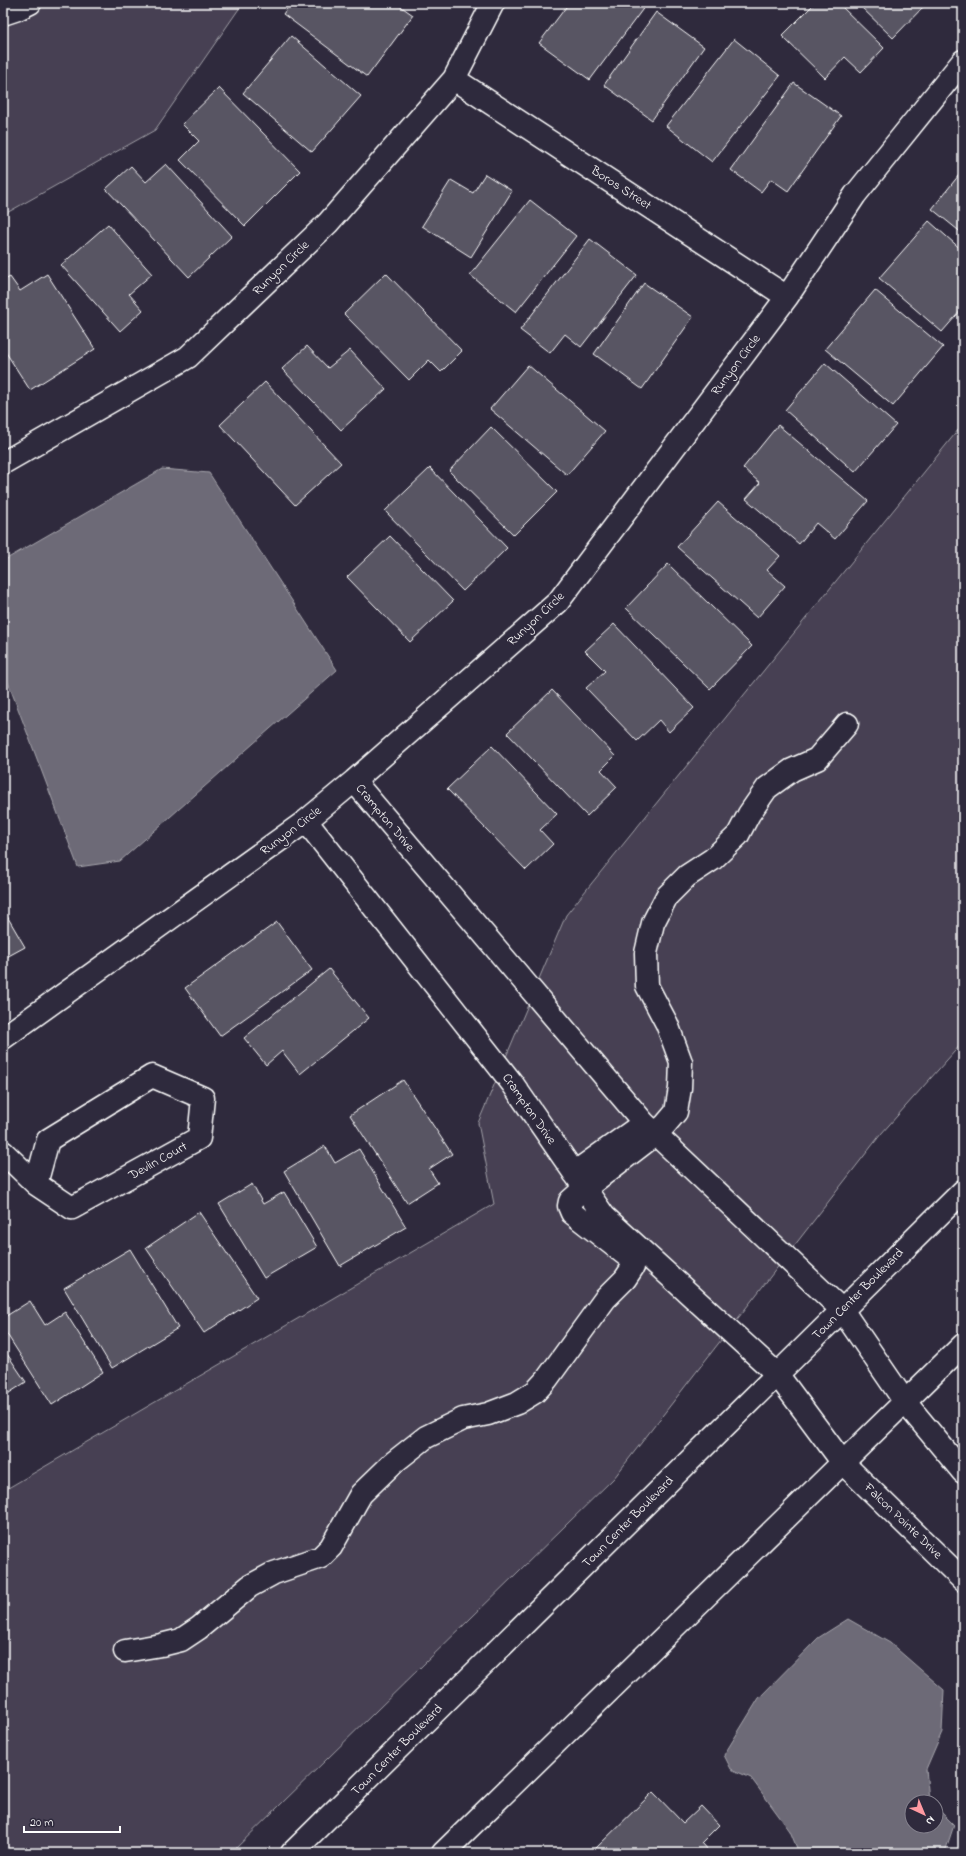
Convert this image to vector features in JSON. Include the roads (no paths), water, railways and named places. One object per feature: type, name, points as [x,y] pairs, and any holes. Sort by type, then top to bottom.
[{"type":"street","points":[[3,14],[30,3]]},
{"type":"street","name":"Runyon Circle","points":[[3,463],[188,357],[328,223],[454,79],[493,3]]},
{"type":"street","name":"Runyon Circle","points":[[3,1038],[306,821],[354,781],[558,602],[787,297],[855,195],[963,61]]},
{"type":"street","name":"Boros Street","points":[[454,79],[787,297]]},
{"type":"street","points":[[125,1651],[181,1640],[199,1628],[250,1586],[274,1573],[321,1558],[331,1547],[360,1494],[426,1437],[463,1419],[488,1414],[516,1403],[535,1392],[547,1379],[605,1299],[625,1279],[633,1267],[632,1259],[572,1213],[569,1206],[580,1181],[650,1128],[676,1112],[680,1088],[681,1062],[667,1024],[647,986],[646,953],[653,923],[667,896],[687,876],[713,859],[738,835],[749,814],[767,788],[792,770],[817,759],[847,724]]},
{"type":"street","name":"Crampton Drive","points":[[354,781],[650,1128],[842,1310],[905,1402]]},
{"type":"street","name":"Crampton Drive","points":[[306,821],[512,1083],[604,1216],[778,1374]]},
{"type":"street","name":"Devlin Court","points":[[3,1152],[36,1184],[72,1208],[199,1138],[203,1098],[152,1076],[48,1140],[36,1184]]},
{"type":"street","name":"Town Center Boulevard","points":[[292,1853],[963,1191]]},
{"type":"street","points":[[443,1853],[963,1345]]},
{"type":"street","name":"Falcon Pointe Drive","points":[[778,1374],[843,1463],[963,1580]]},
{"type":"street","points":[[905,1402],[963,1472]]}]
